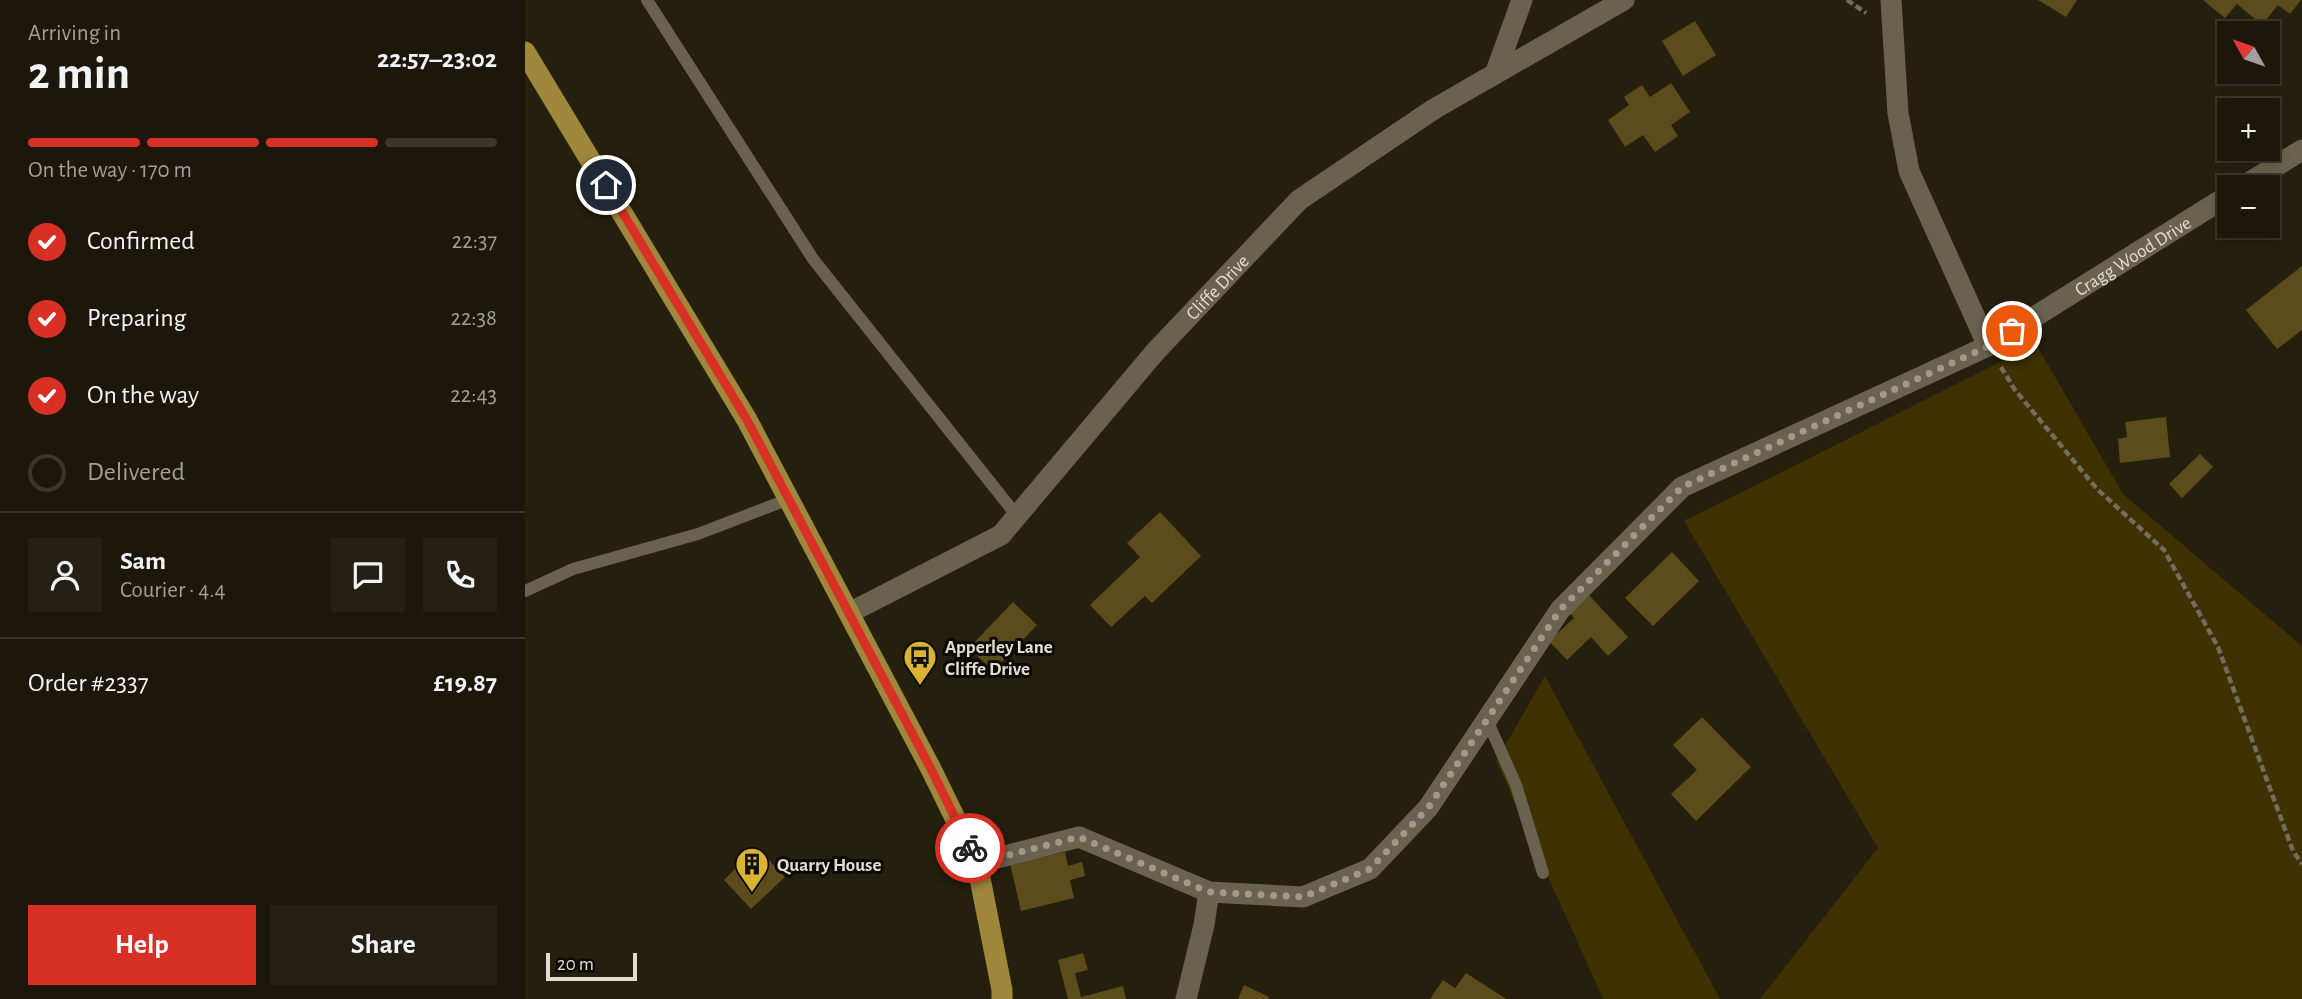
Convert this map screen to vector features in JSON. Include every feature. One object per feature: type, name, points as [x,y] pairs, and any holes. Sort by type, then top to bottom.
[{"type":"highway","points":[[525,52],[747,420],[931,769],[977,863],[1002,999]]},
{"type":"street","points":[[1496,74],[1522,0]]},
{"type":"street","name":"Cliffe Drive","points":[[849,613],[1001,535],[1155,352],[1299,200],[1434,109],[1624,0]]},
{"type":"street","points":[[1891,0],[1898,113],[1909,171],[1989,346]]},
{"type":"street","points":[[2261,175],[2302,149]]},
{"type":"street","name":"Cragg Wood Drive","points":[[977,863],[1079,837],[1209,892],[1303,897],[1370,869],[1428,808],[1560,610],[1682,487],[1989,346],[2217,203]]},
{"type":"street","points":[[1186,999],[1209,892]]},
{"type":"lane","points":[[647,0],[813,258],[1017,516]]},
{"type":"lane","points":[[525,591],[573,569],[698,534],[789,499]]},
{"type":"lane","points":[[1487,720],[1516,785],[1543,873]]},
{"type":"path","points":[[1989,346],[2014,390],[2097,489],[2164,550],[2218,647],[2293,851],[2302,863]]},
{"type":"shaded area","points":[[2036,344],[2123,494],[2302,646],[2302,999],[1760,999],[1878,848],[1684,521]]},
{"type":"shaded area","points":[[1545,676],[1720,999],[1603,999],[1496,761]]},
{"type":"building","points":[[2038,0],[2077,0],[2066,17]]},
{"type":"building","points":[[2203,0],[2301,0],[2290,14],[2278,5],[2265,21],[2257,21],[2237,4],[2225,18]]},
{"type":"building","points":[[1695,21],[1716,55],[1683,76],[1662,41]]},
{"type":"building","points":[[1671,83],[1690,112],[1671,125],[1678,136],[1655,152],[1643,135],[1625,147],[1608,120],[1629,105],[1624,97],[1642,85],[1650,97]]},
{"type":"building","points":[[2302,266],[2302,330],[2277,349],[2246,310]]},
{"type":"building","points":[[2166,417],[2170,457],[2120,463],[2118,439],[2127,437],[2125,422]]},
{"type":"building","points":[[2200,454],[2213,467],[2182,498],[2169,484]]},
{"type":"building","points":[[1160,512],[1201,556],[1152,603],[1145,596],[1111,627],[1090,605],[1140,557],[1127,543]]},
{"type":"building","points":[[1672,552],[1699,581],[1653,626],[1625,598]]},
{"type":"building","points":[[1587,593],[1628,637],[1608,656],[1591,637],[1567,660],[1549,641],[1574,618],[1568,611]]},
{"type":"building","points":[[1013,602],[1037,625],[993,671],[969,648]]},
{"type":"building","points":[[1702,717],[1751,767],[1696,821],[1671,794],[1697,770],[1673,745]]},
{"type":"building","points":[[1065,852],[1068,866],[1082,862],[1085,876],[1070,880],[1074,898],[1021,911],[1009,859],[1039,858]]},
{"type":"building","name":"Quarry House","points":[[764,855],[785,877],[751,909],[724,880],[745,859],[752,866]]},
{"type":"building","points":[[1083,953],[1088,970],[1075,973],[1081,997],[1123,986],[1126,999],[1068,999],[1058,960]]},
{"type":"building","points":[[1466,973],[1506,999],[1430,999],[1443,980],[1455,988]]},
{"type":"building","points":[[1244,985],[1269,997],[1268,999],[1238,999]]},
{"type":"way so far","points":[[970,848],[977,863],[1079,837],[1209,892],[1303,897],[1370,869],[1428,808],[1560,610],[1682,487],[1989,346],[2012,331]]},
{"type":"place","name":"Apperley Lane Cliffe Drive","points":[[920,687]]},
{"type":"place","name":"Quarry House","points":[[752,894]]},
{"type":"route","points":[[606,185],[747,420],[970,848]]}]
